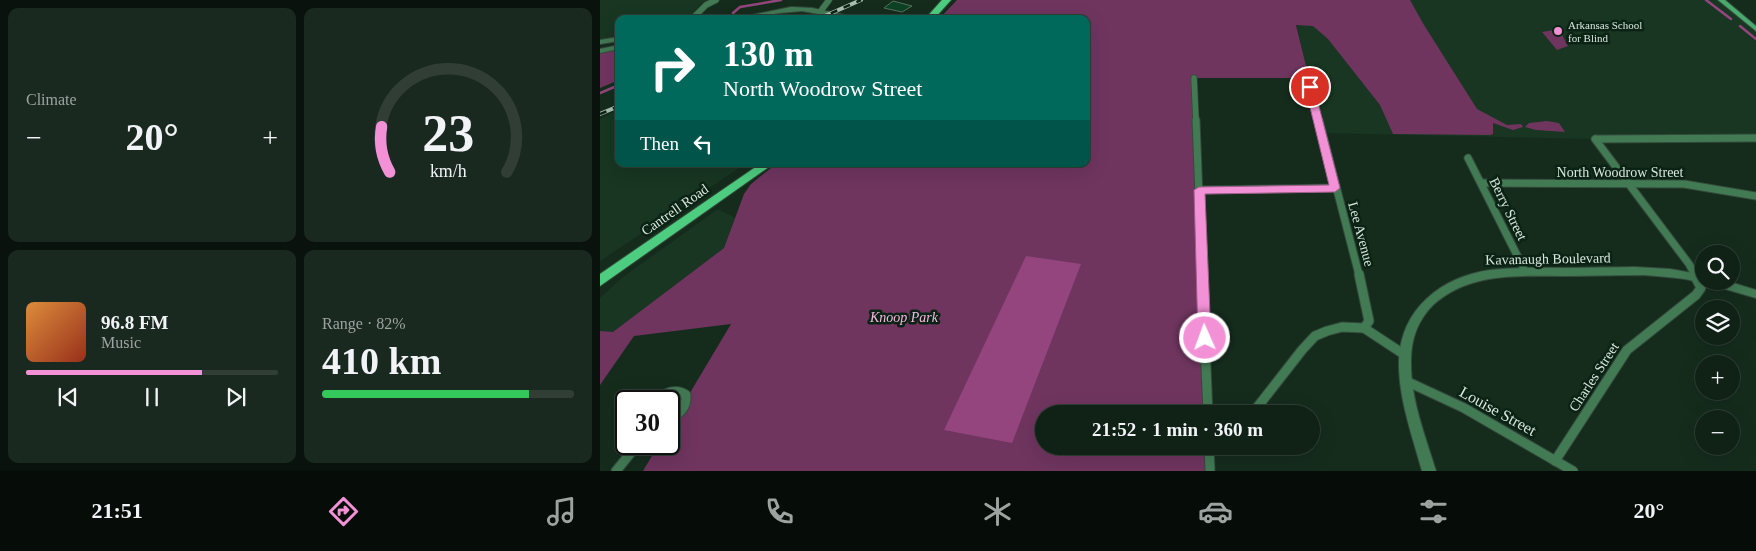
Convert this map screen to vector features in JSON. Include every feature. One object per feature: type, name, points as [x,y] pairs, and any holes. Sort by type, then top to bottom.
[{"type":"main road","points":[[933,15],[947,0]]},
{"type":"main road","points":[[1721,0],[1755,26]]},
{"type":"main road","name":"Cantrell Road","points":[[600,281],[762,167]]},
{"type":"street","points":[[696,15],[706,5],[716,0]]},
{"type":"street","points":[[799,15],[820,12],[829,0]]},
{"type":"street","points":[[765,15],[802,10],[814,10],[837,15]]},
{"type":"street","points":[[600,42],[615,40]]},
{"type":"street","points":[[600,51],[615,48]]},
{"type":"street","points":[[1194,78],[1208,405]]},
{"type":"street","name":"Lee Avenue","points":[[1310,87],[1367,305],[1369,321],[1364,328]]},
{"type":"street","points":[[1695,272],[1596,139],[1756,138]]},
{"type":"street","name":"Berry Street","points":[[1468,158],[1525,271]]},
{"type":"street","name":"North Woodrow Street","points":[[1482,183],[1684,184],[1756,196]]},
{"type":"street","points":[[1199,190],[1335,188]]},
{"type":"street","name":"Kavanaugh Boulevard","points":[[1429,471],[1406,380],[1405,355],[1408,336],[1417,317],[1428,303],[1444,289],[1458,282],[1478,276],[1525,271],[1645,272],[1695,278]]},
{"type":"street","points":[[1740,289],[1756,294]]},
{"type":"street","name":"Charles Street","points":[[1554,460],[1627,350],[1696,295],[1699,290]]},
{"type":"street","points":[[1259,405],[1302,350],[1315,336],[1327,331],[1342,327],[1364,328],[1405,355]]},
{"type":"street","name":"Louise Street","points":[[1406,380],[1464,408],[1572,471]]},
{"type":"street","points":[[680,392],[686,395],[686,406],[680,413]]},
{"type":"street","points":[[616,471],[629,455]]},
{"type":"street","points":[[1209,455],[1210,471]]},
{"type":"shaded area","points":[[600,0],[708,0],[702,3],[691,15],[615,15],[615,38],[600,40]]},
{"type":"shaded area","points":[[1291,0],[1721,0],[1756,29],[1756,137],[1595,139],[1321,133]]},
{"type":"shaded area","points":[[615,112],[615,167],[741,167],[600,261],[600,119]]},
{"type":"shaded area","points":[[718,209],[735,218],[724,248],[613,333],[600,331],[600,298],[623,277]]},
{"type":"shaded area","points":[[1026,256],[1081,264],[1012,443],[944,430]]},
{"type":"green space","name":"Knoop Park","points":[[957,0],[1410,0],[1477,109],[1507,125],[1521,124],[1523,127],[1513,130],[1493,123],[1493,134],[1490,135],[1393,134],[1380,105],[1328,39],[1313,26],[1296,25],[1309,78],[1194,78],[1211,405],[1035,405],[1035,455],[1213,455],[1214,471],[643,471],[652,455],[680,455],[680,410],[731,324],[634,336],[600,385],[600,331],[613,332],[724,248],[744,194],[751,184],[772,167],[1090,167],[1090,15],[943,15]]},
{"type":"green space","points":[[1560,31],[1568,46],[1557,50],[1542,32]]},
{"type":"green space","points":[[615,50],[615,82],[600,88],[600,53]]},
{"type":"green space","points":[[1547,121],[1559,123],[1565,132],[1536,130],[1525,127],[1529,123]]},
{"type":"building","points":[[893,1],[912,6],[902,12],[884,8]]},
{"type":"waterway","points":[[733,13],[740,7],[781,0]]},
{"type":"waterway","points":[[1706,0],[1731,19]]},
{"type":"waterway","points":[[1740,26],[1756,39]]},
{"type":"waterway","points":[[600,93],[615,87]]},
{"type":"railway","points":[[827,15],[861,0]]},
{"type":"railway","points":[[600,114],[615,108]]},
{"type":"place","name":"Arkansas School for Blind","points":[[1558,31]]},
{"type":"route","points":[[1205,338],[1199,190],[1335,188],[1310,87]]}]
